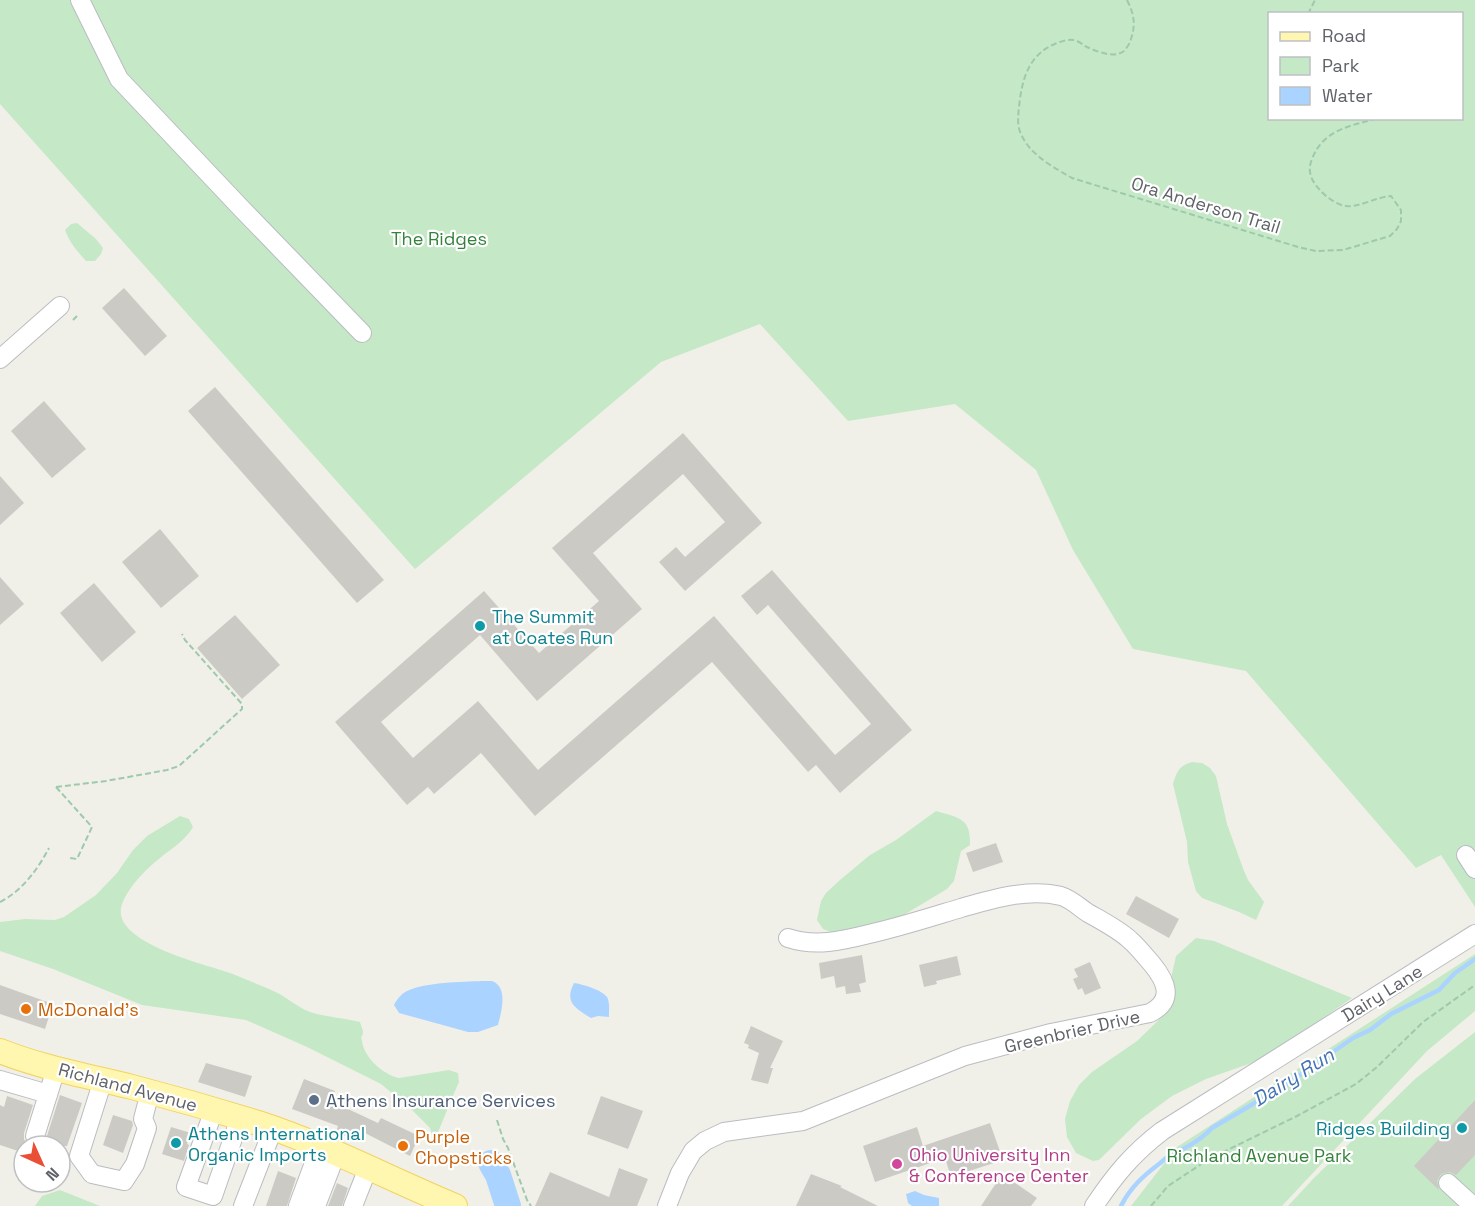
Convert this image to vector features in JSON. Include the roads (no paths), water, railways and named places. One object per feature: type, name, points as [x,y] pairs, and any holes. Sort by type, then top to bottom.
[{"type":"main road","name":"Richland Avenue","points":[[0,1051],[56,1069],[214,1110],[273,1129],[328,1150],[455,1206]]},
{"type":"street","points":[[80,0],[119,79],[362,333]]},
{"type":"street","points":[[0,359],[60,306]]},
{"type":"street","name":"Greenbrier Drive","points":[[667,1206],[680,1173],[693,1151],[705,1141],[724,1132],[803,1120],[965,1056],[1051,1033],[1150,1013],[1163,1002],[1165,987],[1162,977],[1130,940],[1061,896],[1034,894],[989,900],[880,932],[832,942],[805,943],[788,938]]},
{"type":"street","name":"Dairy Lane","points":[[1094,1206],[1125,1164],[1162,1131],[1475,934]]},
{"type":"street","points":[[36,1134],[56,1069]]},
{"type":"street","points":[[0,1080],[48,1094]]},
{"type":"street","points":[[104,1080],[79,1156],[92,1174],[124,1181],[135,1164],[147,1128],[143,1119],[150,1092]]},
{"type":"street","points":[[214,1110],[186,1187],[213,1196],[240,1118]]},
{"type":"street","points":[[243,1206],[273,1129]]},
{"type":"street","points":[[298,1206],[328,1150]]},
{"type":"street","points":[[316,1206],[328,1150]]},
{"type":"street","points":[[353,1206],[374,1171]]},
{"type":"street","points":[[366,1206],[374,1171]]},
{"type":"street","points":[[1448,1183],[1473,1206]]},
{"type":"water","points":[[492,981],[501,989],[502,994],[498,1025],[478,1032],[468,1032],[399,1013],[394,1005],[403,994],[415,988],[444,983]]},
{"type":"water","points":[[574,983],[604,994],[609,1001],[609,1017],[591,1018],[576,1008],[570,995]]},
{"type":"water","points":[[915,1191],[939,1198],[939,1206],[912,1206],[908,1203],[906,1194]]},
{"type":"waterway","name":"Dairy Run","points":[[1121,1206],[1137,1183],[1168,1157],[1287,1084],[1391,1014],[1439,990],[1455,973],[1475,959]]},
{"type":"waterway","points":[[491,1163],[498,1175],[508,1206]]},
{"type":"place","name":"The Summit at Coates Run","points":[[480,626]]},
{"type":"place","name":"McDonald's","points":[[26,1009]]},
{"type":"place","name":"Athens Insurance Services","points":[[314,1100]]},
{"type":"place","name":"Ridges Building","points":[[1462,1128]]},
{"type":"place","name":"Athens International Organic Imports","points":[[176,1143]]},
{"type":"place","name":"Purple Chopsticks","points":[[403,1146]]},
{"type":"place","name":"Ohio University Inn & Conference Center","points":[[897,1164]]},
{"type":"park label","name":"The Ridges","points":[[439,238]]},
{"type":"park label","name":"Richland Avenue Park","points":[[1259,1155]]}]
